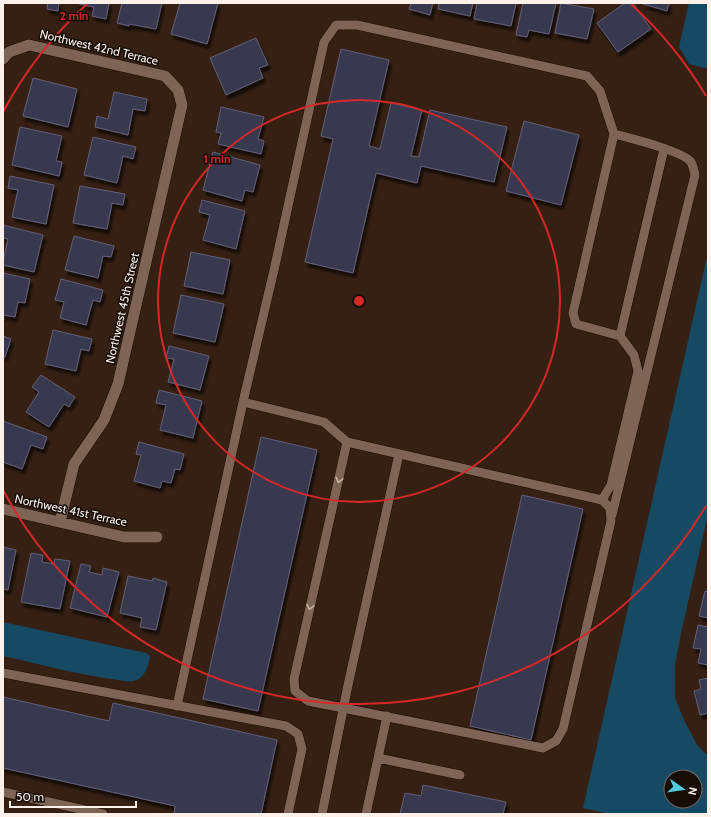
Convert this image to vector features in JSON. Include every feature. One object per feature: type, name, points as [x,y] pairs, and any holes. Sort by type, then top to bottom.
[{"type":"street","name":"Northwest 42nd Terrace","points":[[6,55],[29,45],[164,76],[178,90]]},
{"type":"street","name":"Northwest 45th Street","points":[[60,522],[74,464],[104,420],[118,384],[182,105],[178,90]]},
{"type":"street","name":"Northwest 41st Terrace","points":[[3,509],[124,537],[157,537]]},
{"type":"lane","points":[[177,706],[243,402],[274,270],[324,42],[336,25],[357,25],[587,76],[600,91],[614,134],[573,313],[576,324],[620,336],[634,355],[638,371],[611,485],[602,500]]},
{"type":"lane","points":[[347,442],[294,679],[295,691],[308,701],[543,748],[556,741],[563,729],[611,521],[695,174],[692,163],[682,155],[614,134]]},
{"type":"lane","points":[[620,336],[664,149]]},
{"type":"lane","points":[[243,402],[324,422],[347,442],[602,500],[610,508],[611,521]]},
{"type":"lane","points":[[322,814],[343,707],[399,454]]},
{"type":"lane","points":[[3,673],[286,726],[298,734],[302,749],[288,814]]},
{"type":"lane","points":[[366,814],[387,716]]},
{"type":"lane","points":[[378,758],[460,775]]},
{"type":"lane","points":[[3,792],[103,814]]},
{"type":"water","points":[[689,3],[708,3],[708,69],[689,64],[679,47]]},
{"type":"water","points":[[708,252],[708,514],[675,665],[675,698],[697,745],[708,756],[708,814],[610,814],[583,808]]},
{"type":"water","points":[[3,622],[146,653],[150,656],[149,663],[140,678],[134,681],[128,681],[58,669],[3,656]]},
{"type":"building","points":[[48,3],[59,3],[58,11],[47,9]]},
{"type":"building","points":[[75,3],[109,3],[106,19],[92,16],[94,7]]},
{"type":"building","points":[[122,3],[162,3],[156,29],[117,23]]},
{"type":"building","points":[[180,3],[218,3],[207,44],[171,34]]},
{"type":"building","points":[[411,3],[433,3],[430,15],[409,9]]},
{"type":"building","points":[[439,3],[473,3],[470,16],[438,9]]},
{"type":"building","points":[[477,3],[516,3],[511,26],[474,19]]},
{"type":"building","points":[[523,3],[556,3],[549,34],[529,30],[527,37],[516,35]]},
{"type":"building","points":[[561,3],[594,9],[587,39],[555,33]]},
{"type":"building","points":[[625,3],[633,3],[651,29],[618,52],[597,23]]},
{"type":"building","points":[[643,3],[669,3],[667,11]]},
{"type":"building","points":[[256,38],[268,65],[259,68],[263,78],[226,95],[210,58]]},
{"type":"building","points":[[341,49],[389,60],[369,146],[380,149],[391,103],[422,110],[411,156],[419,157],[430,110],[507,127],[494,182],[421,166],[417,183],[376,173],[353,273],[305,262],[333,139],[321,136]]},
{"type":"building","points":[[33,78],[77,89],[68,127],[23,116]]},
{"type":"building","points":[[114,92],[147,99],[145,111],[133,109],[128,135],[95,127],[97,116],[108,119]]},
{"type":"building","points":[[221,107],[264,117],[258,139],[264,141],[261,154],[218,144],[221,133],[216,132]]},
{"type":"building","points":[[524,121],[579,135],[561,205],[506,191]]},
{"type":"building","points":[[20,127],[62,136],[56,161],[62,162],[59,176],[12,165]]},
{"type":"building","points":[[93,137],[136,147],[133,159],[123,156],[117,183],[84,175]]},
{"type":"building","points":[[213,152],[260,165],[253,192],[245,190],[242,201],[203,190]]},
{"type":"building","points":[[10,176],[54,185],[46,224],[12,217],[18,190],[8,188]]},
{"type":"building","points":[[80,186],[125,194],[123,205],[112,203],[107,229],[73,223]]},
{"type":"building","points":[[202,200],[245,211],[236,249],[203,240],[210,215],[199,212]]},
{"type":"building","points":[[3,225],[43,235],[34,272],[3,265],[8,239],[3,238]]},
{"type":"building","points":[[74,236],[114,246],[111,257],[103,256],[98,278],[65,270]]},
{"type":"building","points":[[191,252],[230,260],[223,294],[184,286]]},
{"type":"building","points":[[3,273],[30,279],[25,303],[18,302],[15,317],[3,315]]},
{"type":"building","points":[[61,279],[103,290],[100,302],[93,300],[86,325],[60,318],[64,302],[55,300]]},
{"type":"building","points":[[181,295],[224,304],[215,342],[173,333]]},
{"type":"building","points":[[53,330],[92,339],[89,351],[81,349],[76,371],[45,364]]},
{"type":"building","points":[[3,336],[11,339],[5,357],[3,357]]},
{"type":"building","points":[[169,346],[209,356],[200,390],[168,382],[174,359],[166,358]]},
{"type":"building","points":[[41,375],[75,397],[69,407],[64,404],[49,427],[26,412],[39,392],[32,387]]},
{"type":"building","points":[[159,390],[202,401],[193,438],[160,430],[166,405],[156,403]]},
{"type":"building","points":[[3,421],[47,437],[43,449],[31,445],[22,469],[3,462]]},
{"type":"building","points":[[261,437],[317,450],[258,711],[203,699]]},
{"type":"building","points":[[139,442],[184,454],[180,470],[175,469],[171,483],[162,481],[160,488],[134,481],[141,455],[136,454]]},
{"type":"building","points":[[522,495],[583,509],[531,740],[470,726]]},
{"type":"building","points":[[3,547],[16,550],[8,590],[3,589]]},
{"type":"building","points":[[31,553],[43,555],[42,562],[54,564],[55,559],[70,561],[60,609],[21,602]]},
{"type":"building","points":[[81,564],[91,566],[89,572],[102,575],[103,568],[119,572],[107,617],[70,608]]},
{"type":"building","points":[[128,576],[152,581],[153,578],[167,582],[156,630],[140,627],[142,618],[120,613]]},
{"type":"building","points":[[705,591],[708,592],[708,618],[699,616]]},
{"type":"building","points":[[698,625],[708,627],[708,665],[698,663],[701,649],[693,648]]},
{"type":"building","points":[[708,678],[708,713],[700,715],[694,691],[701,689],[699,680]]},
{"type":"building","points":[[3,697],[109,721],[113,703],[277,740],[261,814],[174,814],[175,806],[3,768]]},
{"type":"building","points":[[423,785],[506,802],[503,814],[400,814],[405,793],[421,796]]}]
